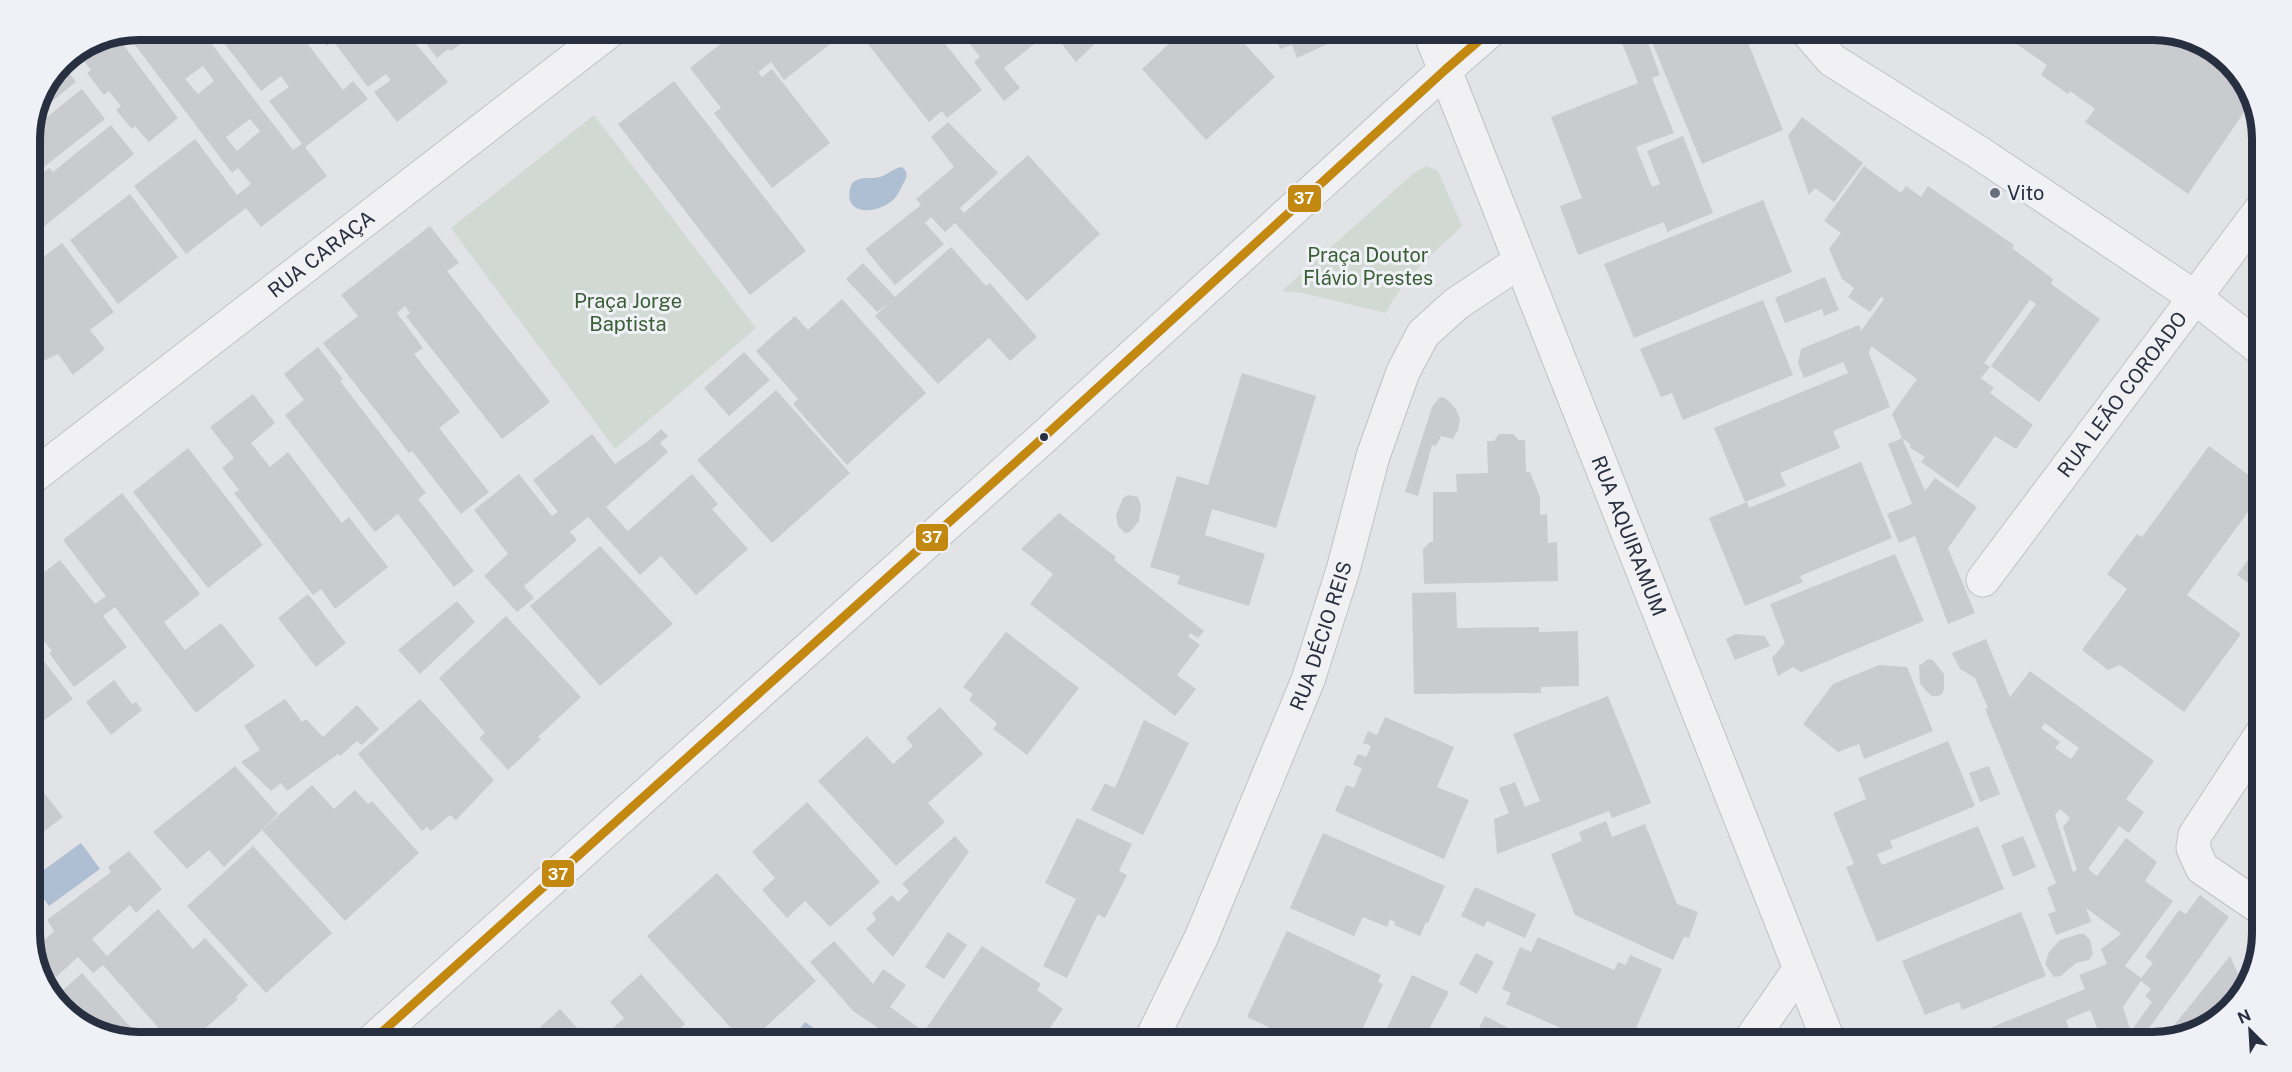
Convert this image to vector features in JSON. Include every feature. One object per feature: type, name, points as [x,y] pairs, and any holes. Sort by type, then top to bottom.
[{"type":"street","name":"RUA CARAÇA","points":[[41,470],[598,40]]},
{"type":"street","name":"RUA AQUIRAMUM","points":[[1433,40],[1823,1031]]},
{"type":"street","points":[[384,1031],[1046,435],[1480,40]]},
{"type":"street","points":[[1815,40],[1832,60],[1978,152],[2196,298],[2251,342]]},
{"type":"street","name":"RUA LEÃO COROADO","points":[[1983,580],[2251,223]]},
{"type":"street","name":"RUA DÉCIO REIS","points":[[1155,1031],[1201,938],[1308,680],[1343,570],[1374,456],[1403,372],[1423,334],[1456,304],[1519,262]]},
{"type":"street","points":[[2252,749],[2195,835],[2193,848],[2202,868],[2252,902]]},
{"type":"street","points":[[1756,1031],[1798,970]]},
{"type":"green space","name":"Praça Jorge Baptista","points":[[594,115],[756,328],[615,449],[451,228]]},
{"type":"green space","name":"Praça Doutor Flávio Prestes","points":[[1427,166],[1438,171],[1462,226],[1410,277],[1386,313],[1302,293],[1282,291],[1415,172]]},
{"type":"water","points":[[902,167],[907,175],[906,179],[896,197],[886,205],[877,209],[861,210],[850,201],[852,183],[863,178],[880,177]]},
{"type":"water","points":[[81,843],[100,869],[49,906],[41,895],[41,872]]},
{"type":"water","points":[[805,1022],[818,1031],[798,1031]]},
{"type":"building","points":[[209,40],[293,150],[302,144],[269,101],[289,87],[281,76],[261,91],[222,40],[305,40],[343,90],[353,81],[368,99],[305,147],[327,176],[261,227],[246,208],[186,254],[134,186],[195,139],[237,195],[251,184],[238,168],[232,173],[132,41]],"holes":[[[203,66],[214,81],[198,94],[185,79]],[[250,119],[260,131],[237,151],[226,137]]]},
{"type":"building","points":[[322,40],[412,40],[448,82],[397,122],[374,92],[391,80],[386,74],[368,87],[333,41],[327,46]]},
{"type":"building","points":[[424,40],[466,40],[451,51],[448,49],[437,58]]},
{"type":"building","points":[[725,40],[835,40],[784,80],[771,62],[758,72],[762,77],[772,69],[830,143],[772,188],[714,113],[721,108],[690,68]]},
{"type":"building","points":[[865,40],[942,40],[982,90],[947,118],[942,111],[929,122]]},
{"type":"building","points":[[967,40],[1039,40],[1004,68],[1020,88],[1004,101],[974,62],[980,57]]},
{"type":"building","points":[[1059,40],[1099,40],[1076,62]]},
{"type":"building","points":[[1173,40],[1241,40],[1275,77],[1206,140],[1142,69]]},
{"type":"building","points":[[1277,40],[1336,40],[1297,58],[1292,45],[1280,49]]},
{"type":"building","points":[[1631,40],[1647,40],[1660,75],[1652,78],[1674,133],[1636,147],[1652,187],[1660,184],[1647,151],[1683,136],[1713,213],[1667,232],[1664,222],[1578,255],[1560,206],[1582,198],[1551,117],[1638,83],[1622,43]]},
{"type":"building","points":[[1651,40],[1747,40],[1783,130],[1702,164]]},
{"type":"building","points":[[2017,40],[2172,42],[2190,48],[2213,61],[2231,79],[2246,109],[2188,194],[2085,122],[2095,109],[2070,91],[2068,94],[2041,75],[2047,65],[2015,43]]},
{"type":"building","points":[[121,42],[178,118],[149,142],[135,126],[132,129],[116,110],[121,106],[109,91],[104,95],[87,73],[91,70],[82,59],[102,48]]},
{"type":"building","points":[[68,72],[76,82],[47,105],[57,85]]},
{"type":"building","points":[[674,81],[806,251],[750,295],[618,124]]},
{"type":"building","points":[[82,89],[105,119],[41,169],[42,121]]},
{"type":"building","points":[[1802,117],[1863,163],[1834,202],[1815,188],[1809,195],[1788,136]]},
{"type":"building","points":[[948,122],[998,173],[960,208],[964,213],[1028,155],[1100,234],[1027,301],[955,223],[945,232],[931,217],[925,223],[944,244],[895,285],[865,249],[921,205],[916,199],[954,167],[931,137]]},
{"type":"building","points":[[111,125],[134,154],[41,229],[41,174],[49,168],[53,172]]},
{"type":"building","points":[[1864,166],[1901,193],[1906,186],[1921,197],[1928,186],[2014,245],[2012,248],[2053,279],[2051,284],[2100,319],[2039,402],[1991,366],[2036,304],[2030,300],[1984,363],[1990,367],[1981,378],[1994,388],[1990,393],[2033,425],[2016,449],[1995,436],[1958,488],[1921,462],[1925,457],[1909,447],[1911,445],[1902,438],[1892,414],[1917,379],[1871,346],[1869,353],[1890,407],[1833,431],[1840,448],[1780,473],[1786,486],[1745,502],[1714,428],[1848,373],[1843,362],[1804,378],[1798,363],[1801,349],[1859,325],[1861,331],[1884,299],[1881,297],[1870,312],[1848,297],[1854,288],[1842,279],[1829,249],[1841,233],[1824,221]]},
{"type":"building","points":[[130,194],[178,257],[118,304],[70,240]]},
{"type":"building","points":[[1763,200],[1792,272],[1634,338],[1604,264]]},
{"type":"building","points":[[430,226],[459,263],[447,271],[550,402],[502,439],[406,316],[410,313],[405,306],[397,313],[423,348],[414,354],[460,412],[439,428],[489,492],[461,514],[412,451],[409,453],[323,343],[358,316],[341,295]]},
{"type":"building","points":[[62,243],[114,312],[90,330],[105,349],[73,375],[58,354],[41,360],[41,259]]},
{"type":"building","points":[[951,247],[986,286],[990,283],[1037,337],[1010,361],[989,338],[938,384],[875,316],[888,304],[877,312],[846,279],[863,263],[895,297]]},
{"type":"building","points":[[1825,277],[1839,310],[1824,316],[1822,309],[1785,323],[1775,298]]},
{"type":"building","points":[[842,299],[926,393],[847,465],[793,404],[798,399],[756,351],[795,316],[808,330]]},
{"type":"building","points":[[1763,300],[1793,375],[1683,420],[1672,393],[1661,397],[1640,349]]},
{"type":"building","points":[[318,347],[343,379],[340,381],[426,493],[418,499],[474,571],[454,587],[398,514],[375,532],[285,415],[304,400],[284,374]]},
{"type":"building","points":[[744,352],[770,380],[729,416],[704,388]]},
{"type":"building","points":[[1242,373],[1316,396],[1276,528],[1212,509],[1205,535],[1265,554],[1249,606],[1177,584],[1180,576],[1150,567],[1177,476],[1208,485]]},
{"type":"building","points":[[776,390],[850,473],[772,543],[697,460]]},
{"type":"building","points":[[253,394],[275,423],[251,443],[270,467],[288,452],[342,523],[349,517],[388,567],[335,609],[321,589],[313,595],[234,493],[239,490],[222,468],[234,458],[210,427]]},
{"type":"building","points":[[1443,397],[1457,411],[1460,420],[1458,430],[1453,439],[1441,436],[1436,446],[1432,445],[1418,496],[1405,492],[1432,407],[1439,398]]},
{"type":"building","points":[[661,429],[668,436],[660,443],[668,452],[606,507],[628,531],[692,474],[718,504],[712,509],[748,549],[696,595],[661,556],[640,575],[588,517],[570,532],[577,540],[524,586],[534,598],[517,612],[484,576],[508,554],[474,510],[519,474],[552,516],[558,512],[533,480],[592,434],[615,464]]},
{"type":"building","points":[[1499,434],[1513,434],[1519,440],[1525,440],[1526,472],[1530,472],[1540,497],[1540,515],[1547,514],[1548,543],[1557,542],[1558,581],[1424,584],[1423,549],[1433,542],[1433,492],[1457,492],[1456,474],[1488,473],[1487,441],[1494,441]]},
{"type":"building","points":[[1902,438],[1925,491],[1935,478],[1977,507],[1948,548],[1975,613],[1948,624],[1915,536],[1899,543],[1887,514],[1912,504],[1888,444]]},
{"type":"building","points":[[2209,446],[2250,476],[2251,474],[2251,507],[2187,595],[2241,634],[2184,712],[2120,665],[2108,670],[2082,650],[2127,589],[2107,574],[2137,534],[2142,537]]},
{"type":"building","points":[[188,448],[263,545],[208,588],[133,492]]},
{"type":"building","points":[[1861,462],[1892,538],[1800,576],[1803,582],[1745,606],[1709,518],[1747,502],[1749,508]]},
{"type":"building","points":[[122,493],[200,594],[164,622],[185,650],[221,623],[255,666],[196,713],[115,607],[103,616],[127,647],[74,687],[49,653],[52,651],[43,640],[41,641],[41,575],[60,560],[95,604],[106,596],[63,540]]},
{"type":"building","points":[[1128,495],[1138,497],[1141,506],[1139,521],[1130,532],[1125,533],[1118,526],[1116,515],[1123,498]]},
{"type":"building","points":[[1059,513],[1116,557],[1114,560],[1204,631],[1198,638],[1190,633],[1188,636],[1200,645],[1177,675],[1196,689],[1175,716],[1030,604],[1053,574],[1021,549]]},
{"type":"building","points":[[600,546],[673,624],[600,686],[530,606]]},
{"type":"building","points":[[1895,554],[1924,621],[1801,672],[1793,667],[1778,676],[1772,658],[1785,643],[1770,604]]},
{"type":"building","points":[[2252,555],[2252,585],[2237,575]]},
{"type":"building","points":[[1456,592],[1457,628],[1539,627],[1539,632],[1578,631],[1579,686],[1541,687],[1541,693],[1414,694],[1412,593]]},
{"type":"building","points":[[308,594],[346,643],[316,667],[278,618]]},
{"type":"building","points":[[457,601],[475,622],[420,674],[398,650]]},
{"type":"building","points":[[506,616],[581,697],[538,737],[541,739],[508,770],[479,738],[485,733],[439,678]]},
{"type":"building","points":[[1006,632],[1079,688],[1027,755],[993,729],[997,723],[969,700],[973,694],[963,687]]},
{"type":"building","points":[[1735,634],[1765,636],[1770,646],[1735,660],[1726,639]]},
{"type":"building","points":[[1986,639],[2010,697],[2030,671],[2154,761],[2126,799],[2144,812],[2129,833],[2119,826],[2088,869],[2097,876],[2126,838],[2157,862],[2145,881],[2173,901],[2125,966],[2141,978],[2153,963],[2145,957],[2179,910],[2186,914],[2200,895],[2229,917],[2147,1031],[2131,1031],[2152,1002],[2145,996],[2151,989],[2141,981],[2123,1007],[2130,1029],[2125,1031],[2098,1031],[2090,1010],[2066,1020],[2070,1031],[1983,1031],[2085,989],[2079,975],[2107,964],[2101,949],[2121,934],[2086,908],[2091,922],[2056,935],[2048,914],[2056,911],[2047,888],[2056,883],[1985,709],[1988,708],[1975,678],[1960,669],[1952,653]],"holes":[[[2045,723],[2079,748],[2071,759],[2055,748],[2060,742],[2041,728]],[[2060,809],[2070,818],[2063,827],[2077,870],[2073,872],[2055,815]]]},
{"type":"building","points":[[41,657],[73,699],[41,723]]},
{"type":"building","points":[[1928,659],[1933,660],[1944,674],[1944,689],[1938,696],[1932,696],[1920,683],[1919,666]]},
{"type":"building","points":[[1879,665],[1907,667],[1933,731],[1864,759],[1859,744],[1838,752],[1803,724],[1833,684]]},
{"type":"building","points":[[114,680],[132,704],[136,702],[142,710],[111,735],[86,702]]},
{"type":"building","points":[[1608,696],[1651,803],[1612,818],[1609,811],[1497,854],[1494,819],[1509,813],[1499,788],[1515,782],[1525,807],[1540,801],[1513,734]]},
{"type":"building","points":[[285,699],[302,722],[306,719],[323,737],[357,705],[379,729],[362,745],[357,741],[340,756],[338,754],[287,791],[281,783],[271,791],[241,762],[260,750],[244,726]]},
{"type":"building","points":[[420,699],[494,780],[456,820],[450,815],[431,831],[427,827],[422,831],[358,754]]},
{"type":"building","points":[[940,707],[983,754],[928,803],[945,822],[896,866],[818,781],[867,736],[893,764],[913,746],[906,738]]},
{"type":"building","points":[[1385,717],[1454,747],[1437,787],[1469,800],[1444,859],[1335,811],[1346,785],[1354,788],[1362,768],[1353,765],[1358,754],[1366,757],[1371,746],[1363,743],[1368,731],[1377,735]]},
{"type":"building","points":[[1144,720],[1189,743],[1143,835],[1091,810],[1105,783],[1115,788]]},
{"type":"building","points":[[1948,741],[1975,806],[1890,841],[1893,848],[1877,854],[1882,865],[1978,826],[2004,889],[1877,942],[1846,867],[1854,864],[1833,813],[1866,799],[1858,778]]},
{"type":"building","points":[[235,766],[278,814],[224,867],[209,850],[187,869],[153,832]]},
{"type":"building","points":[[1989,766],[2000,794],[1980,802],[1969,773]]},
{"type":"building","points":[[312,785],[334,809],[355,790],[368,804],[372,801],[419,853],[345,921],[262,830]]},
{"type":"building","points":[[41,789],[63,817],[41,834]]},
{"type":"building","points":[[807,802],[880,882],[830,927],[805,901],[787,918],[762,890],[775,878],[752,852]]},
{"type":"building","points":[[1077,818],[1132,844],[1119,871],[1127,875],[1105,918],[1098,914],[1067,978],[1043,966],[1076,899],[1045,883]]},
{"type":"building","points":[[1606,821],[1612,837],[1645,824],[1677,904],[1698,912],[1689,938],[1684,937],[1673,960],[1575,915],[1551,854],[1582,841],[1579,832]]},
{"type":"building","points":[[1323,833],[1445,886],[1420,936],[1394,925],[1395,922],[1390,919],[1387,927],[1363,917],[1354,936],[1290,908]]},
{"type":"building","points":[[955,836],[969,852],[893,957],[866,929],[876,920],[872,913],[892,895],[898,902],[909,891],[902,884]]},
{"type":"building","points":[[2023,836],[2036,867],[2013,877],[2001,845]]},
{"type":"building","points":[[253,846],[332,933],[266,993],[187,906]]},
{"type":"building","points":[[129,851],[162,889],[136,913],[130,905],[92,939],[107,956],[158,909],[193,949],[205,938],[248,985],[236,997],[238,999],[202,1031],[161,1031],[103,965],[93,973],[78,957],[53,980],[42,952],[41,943],[54,931],[47,920],[111,872],[108,867]]},
{"type":"building","points":[[717,873],[816,981],[761,1031],[734,1031],[647,936]]},
{"type":"building","points":[[1475,887],[1536,914],[1525,938],[1487,921],[1484,927],[1461,916]]},
{"type":"building","points":[[2021,912],[2046,976],[1962,1010],[1959,1002],[1925,1015],[1902,961]]},
{"type":"building","points":[[1287,931],[1381,975],[1378,982],[1383,984],[1362,1030],[1364,1031],[1277,1031],[1247,1017]]},
{"type":"building","points":[[948,932],[967,945],[944,979],[925,967]]},
{"type":"building","points":[[2084,934],[2090,940],[2093,954],[2089,960],[2076,963],[2061,976],[2054,977],[2045,964],[2049,952],[2060,940]]},
{"type":"building","points":[[1538,937],[1614,970],[1618,962],[1626,965],[1630,955],[1662,969],[1635,1031],[1568,1031],[1506,1004],[1511,993],[1502,989],[1520,947],[1531,952]]},
{"type":"building","points":[[834,941],[873,984],[883,969],[906,985],[890,1007],[919,1028],[917,1031],[883,1031],[853,1011],[810,962]]},
{"type":"building","points":[[982,946],[1041,984],[1037,990],[1063,1009],[1048,1031],[924,1031]]},
{"type":"building","points":[[1476,953],[1494,962],[1477,994],[1459,984]]},
{"type":"building","points":[[2230,956],[2240,978],[2231,993],[2224,1000],[2220,1000],[2220,1005],[2207,1015],[2170,1030]]},
{"type":"building","points":[[82,973],[134,1031],[120,1030],[102,1024],[74,1007],[61,992]]},
{"type":"building","points":[[641,974],[685,1024],[677,1031],[610,1031],[624,1018],[610,1002]]},
{"type":"building","points":[[1412,975],[1449,992],[1428,1031],[1386,1031]]},
{"type":"building","points":[[560,1009],[580,1031],[536,1031]]},
{"type":"building","points":[[1485,1016],[1514,1031],[1478,1031]]},
{"type":"transit line","name":"37","points":[[383,1031],[1046,435],[1480,40]]},
{"type":"place","name":"Vito","points":[[1995,193]]}]
